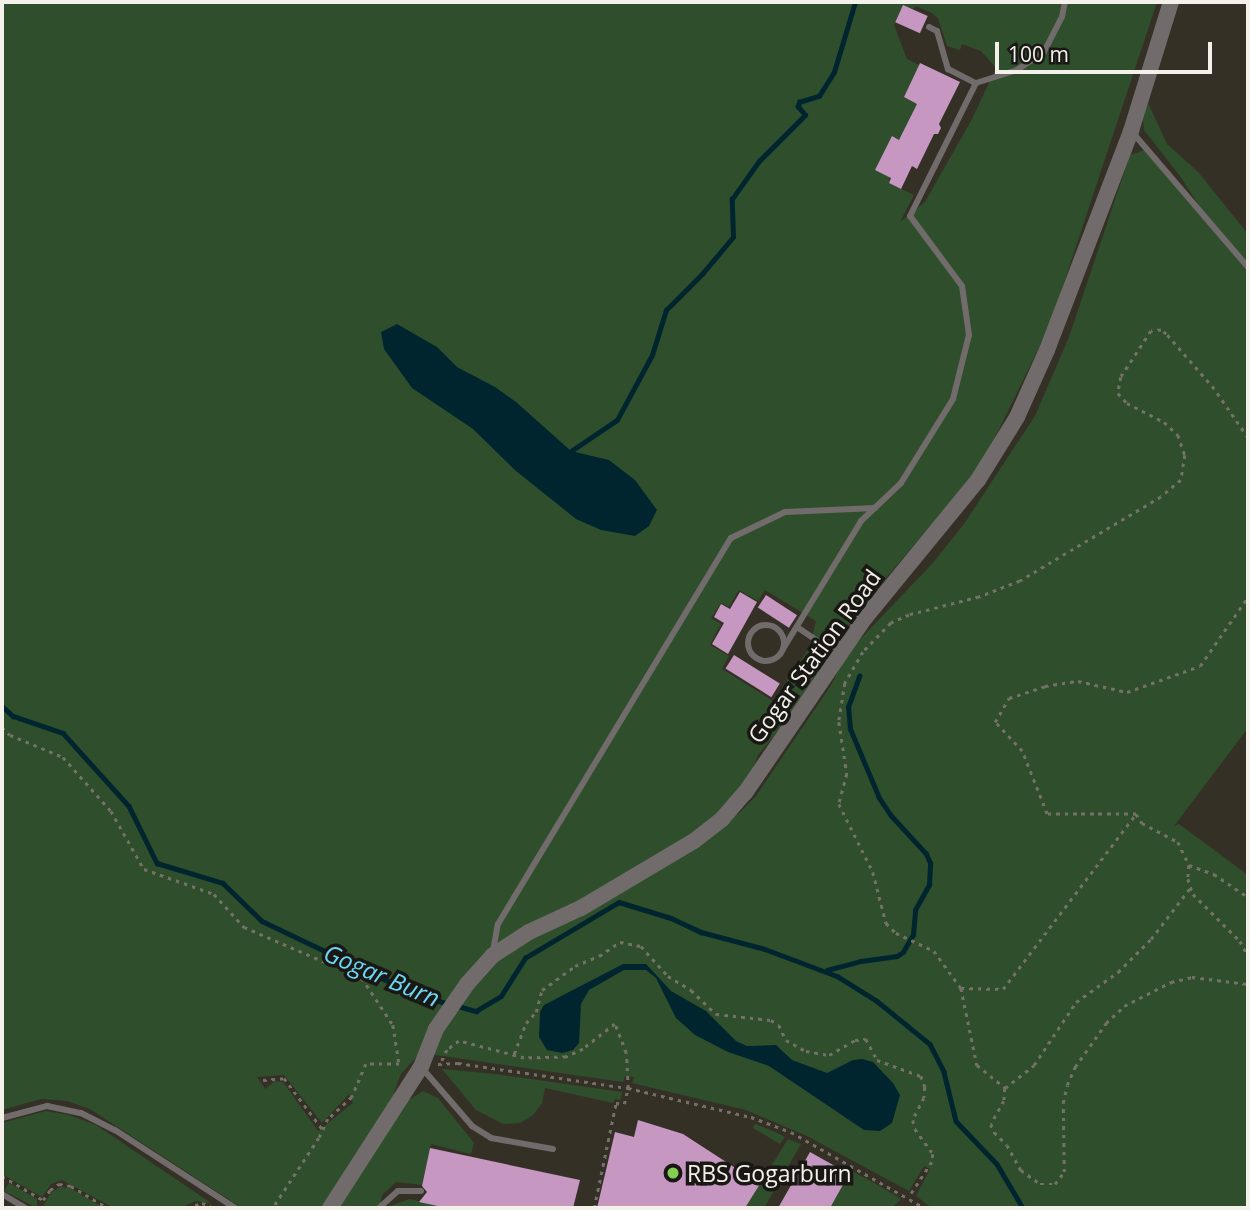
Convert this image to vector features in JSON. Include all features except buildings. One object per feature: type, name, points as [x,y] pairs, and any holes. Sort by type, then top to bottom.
[{"type":"street","name":"Gogar Station Road","points":[[330,1208],[421,1067],[436,1029],[467,984],[492,956],[529,932],[581,908],[694,841],[722,819],[744,793],[838,655],[965,497],[1017,417],[1056,329],[1131,131],[1171,2]]},
{"type":"lane","points":[[929,27],[937,31],[948,69],[976,83],[1017,70],[1044,52],[1062,17],[1065,2]]},
{"type":"lane","points":[[783,649],[782,635],[771,625],[757,627],[748,639],[752,655],[761,660],[777,658],[783,649],[797,627],[861,522],[901,483],[953,399],[969,335],[962,286],[910,216],[976,83]]},
{"type":"lane","points":[[1131,131],[1248,267]]},
{"type":"lane","points":[[492,956],[498,924],[731,538],[785,512],[875,508]]},
{"type":"lane","points":[[797,627],[838,655]]},
{"type":"lane","points":[[421,1067],[472,1126],[491,1138],[553,1149]]},
{"type":"lane","points":[[2,1118],[47,1106],[81,1113],[115,1130],[235,1208]]},
{"type":"lane","points":[[380,1208],[398,1191],[421,1191]]},
{"type":"lane","points":[[2,1195],[25,1208]]},
{"type":"path","points":[[1248,438],[1214,389],[1166,334],[1161,330],[1151,331],[1121,377],[1118,393],[1127,403],[1164,422],[1178,435],[1185,455],[1181,480],[1161,497],[1020,581],[979,597],[898,618],[853,666],[845,683],[840,708],[847,774],[839,804],[873,872],[887,923],[896,933],[934,951],[961,988],[977,1065],[1002,1085],[1004,1101],[991,1124],[993,1132],[1007,1145],[1030,1180],[1040,1184],[1055,1184],[1064,1172],[1063,1103],[1067,1086],[1075,1068],[1107,1023],[1124,1006],[1171,982],[1192,977],[1248,984]]},
{"type":"path","points":[[1136,814],[1047,814],[1022,751],[995,722],[1009,698],[1045,686],[1078,681],[1127,692],[1200,666],[1248,597]]},
{"type":"path","points":[[2,727],[10,735],[63,757],[111,811],[144,869],[214,894],[244,927],[362,978],[393,1025],[399,1064],[366,1064],[352,1097],[328,1119],[273,1208]]},
{"type":"path","points":[[961,988],[1003,989],[1136,814]]},
{"type":"path","points":[[1002,1085],[1034,1065],[1076,1002],[1109,980],[1133,958],[1182,902],[1190,888],[1189,865],[1178,842],[1142,823],[1136,814]]},
{"type":"path","points":[[1189,865],[1214,874],[1248,897]]},
{"type":"path","points":[[1190,888],[1240,941],[1248,956]]},
{"type":"path","points":[[514,1054],[526,1023],[536,1012],[542,990],[575,966],[620,942],[641,946],[668,976],[691,990],[716,1014],[771,1020],[779,1025],[786,1040],[806,1051],[829,1055],[856,1040],[866,1039],[877,1060],[921,1076],[925,1087],[924,1098],[913,1120],[915,1129],[933,1154],[932,1162],[909,1197]]},
{"type":"path","points":[[441,1063],[447,1050],[459,1041],[544,1059],[566,1057],[583,1049],[615,1024],[626,1053],[628,1088],[624,1104],[616,1102],[593,1208]]},
{"type":"path","points":[[421,1067],[441,1063],[628,1088],[751,1117],[791,1132],[925,1208]]},
{"type":"path","points":[[263,1080],[284,1078],[323,1130]]},
{"type":"path","points":[[2,1176],[43,1200],[50,1190],[60,1184],[71,1186],[108,1208]]},
{"type":"path","points":[[187,1208],[202,1203],[211,1206],[217,1197]]},
{"type":"green space","points":[[2,2],[1157,2],[1050,325],[981,466],[858,611],[783,725],[758,755],[737,815],[756,796],[830,687],[848,652],[932,564],[964,524],[1035,416],[1069,337],[1130,155],[1145,150],[1218,235],[1180,176],[1144,130],[1143,118],[1148,103],[1167,144],[1198,172],[1248,234],[1248,728],[1174,826],[1179,824],[1248,875],[1248,1208],[932,1208],[916,1196],[930,1169],[924,1166],[909,1191],[807,1136],[746,1110],[632,1083],[634,1077],[625,1076],[623,1082],[436,1055],[419,1054],[401,1074],[394,1092],[401,1105],[423,1091],[438,1098],[474,1143],[471,1154],[431,1144],[422,1185],[396,1182],[382,1195],[384,1208],[242,1208],[90,1109],[67,1101],[41,1099],[2,1110]],"holes":[[[903,6],[913,9],[916,6],[932,13],[938,18],[947,46],[960,50],[962,44],[981,51],[996,68],[972,119],[925,202],[900,222],[914,195],[889,183],[892,136],[905,143],[921,106],[904,97],[919,65],[907,59],[894,25]],[[739,590],[758,601],[765,590],[816,621],[809,648],[773,701],[722,669],[729,656],[710,645],[721,624],[711,618],[721,603],[729,607]],[[284,1075],[322,1123],[349,1094],[353,1103],[318,1131],[283,1082],[275,1081],[265,1089],[257,1077]]]},
{"type":"green space","points":[[442,1069],[622,1092],[621,1100],[615,1099],[613,1103],[545,1088],[542,1103],[533,1115],[520,1123],[503,1124],[476,1110]]},
{"type":"green space","points":[[46,1111],[69,1115],[96,1125],[211,1203],[195,1201],[180,1208],[114,1208],[62,1180],[51,1184],[42,1197],[2,1174],[2,1123]]},
{"type":"green space","points":[[755,1124],[785,1137],[780,1144],[753,1128]]},
{"type":"green space","points":[[788,1139],[801,1144],[764,1208],[745,1208]]},
{"type":"green space","points":[[846,1168],[901,1199],[892,1208],[830,1208],[849,1174],[844,1171]]},
{"type":"green space","points":[[9,1183],[37,1199],[37,1208],[4,1191]]},
{"type":"green space","points":[[60,1187],[70,1188],[104,1208],[42,1208],[51,1193]]},
{"type":"green space","points":[[410,1199],[447,1208],[384,1208]]},
{"type":"water","points":[[397,324],[437,347],[457,367],[495,387],[516,402],[571,451],[609,460],[635,480],[657,510],[649,526],[635,536],[601,530],[576,519],[516,471],[473,429],[412,388],[384,349],[381,332]]},
{"type":"water","points":[[623,964],[646,964],[671,991],[706,1011],[736,1041],[747,1046],[776,1045],[792,1060],[827,1073],[853,1060],[873,1062],[893,1083],[900,1095],[892,1123],[880,1131],[864,1130],[769,1066],[728,1052],[695,1035],[676,1018],[656,978],[646,970],[624,970],[589,990],[581,1004],[579,1043],[573,1050],[562,1053],[547,1050],[539,1037],[540,1012],[544,1005]]},
{"type":"waterway","points":[[571,451],[617,420],[652,355],[666,310],[702,274],[733,237],[732,199],[759,161],[805,115],[798,107],[799,102],[819,96],[834,72],[855,2]]},
{"type":"waterway","points":[[827,970],[861,961],[897,956],[903,952],[913,935],[915,910],[929,885],[930,863],[926,854],[891,816],[879,798],[850,729],[848,707],[859,676]]},
{"type":"waterway","name":"Gogar Burn","points":[[2,706],[13,716],[63,733],[129,806],[157,863],[223,883],[262,921],[413,993],[449,1004]]},
{"type":"waterway","name":"Gogar Burn","points":[[458,1006],[476,1011],[501,996],[525,958],[619,902],[671,918],[701,932],[765,949],[837,976],[877,1001],[930,1044],[944,1072],[956,1121],[997,1164],[1023,1208]]},
{"type":"place","name":"RBS Gogarburn","points":[[673,1173]]}]
